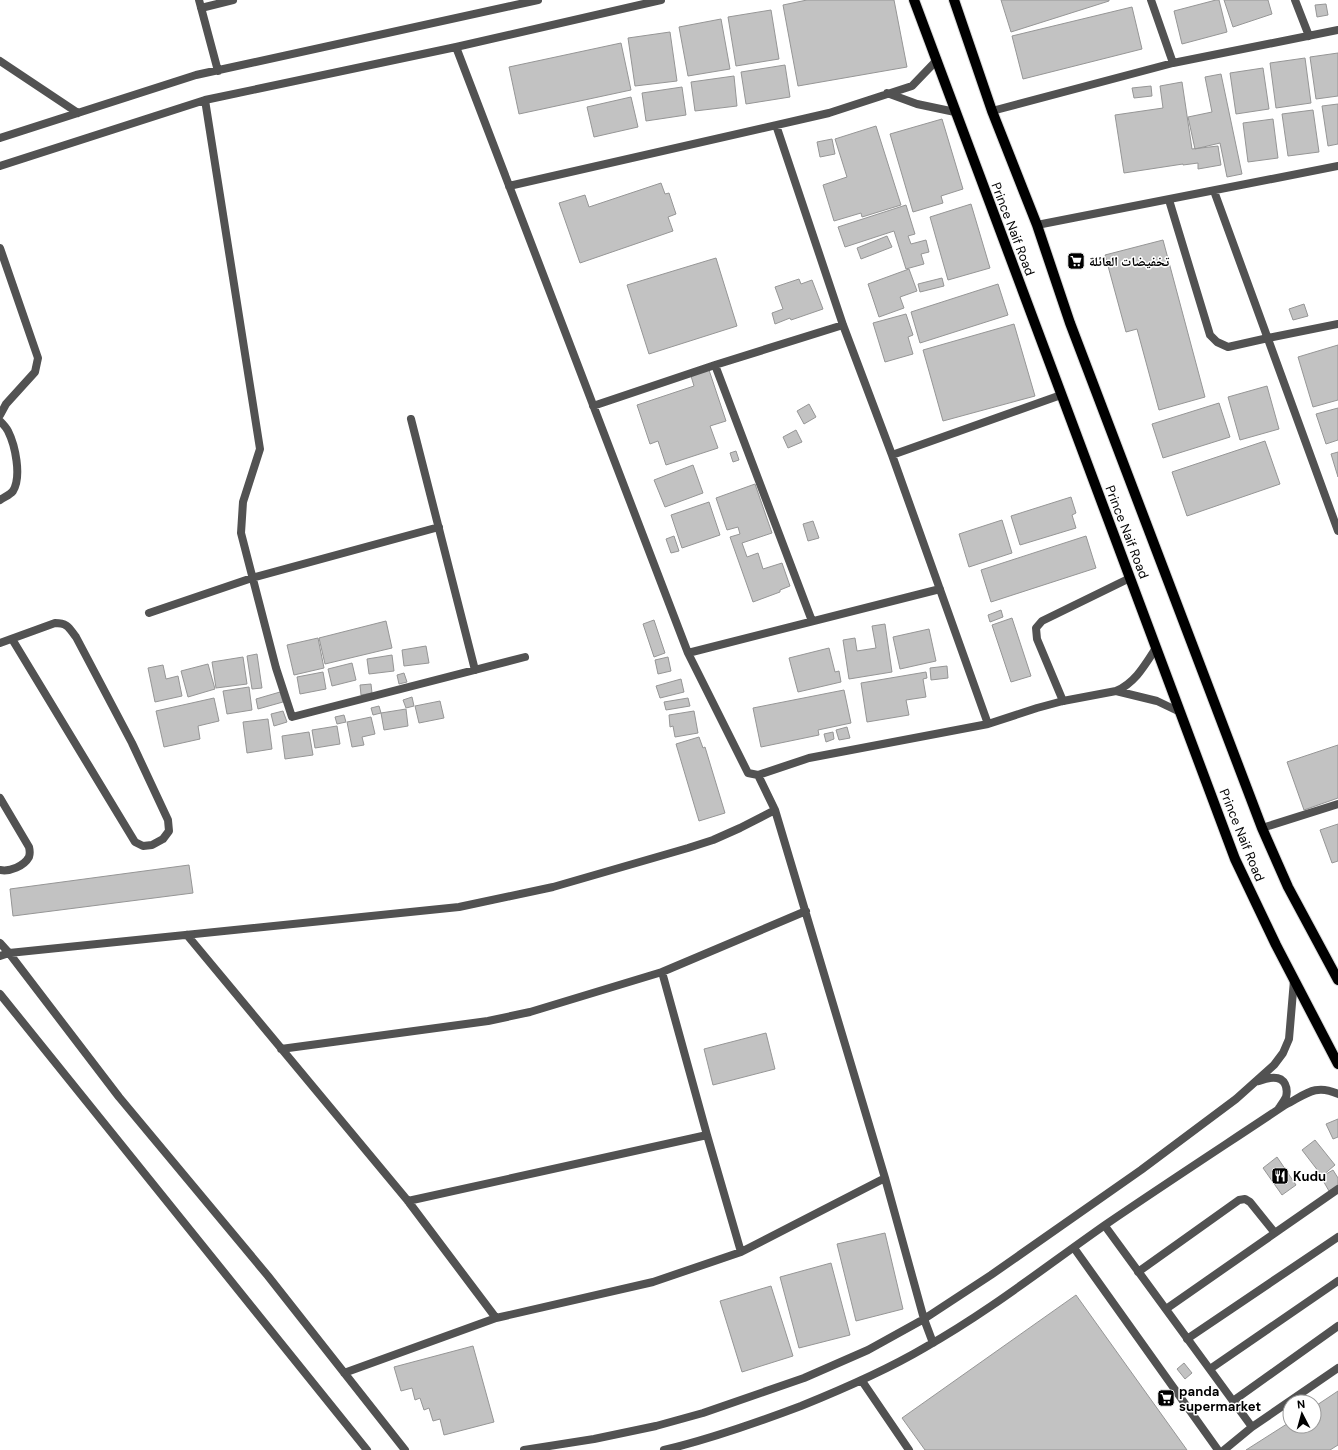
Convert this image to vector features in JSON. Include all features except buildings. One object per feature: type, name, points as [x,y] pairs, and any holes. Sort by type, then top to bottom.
[{"type":"main road","name":"Prince Naif Road","points":[[914,0],[1235,859],[1338,1064]]},
{"type":"main road","name":"Prince Naif Road","points":[[954,0],[992,111],[1037,225],[1070,323],[1262,828],[1288,887],[1338,980]]},
{"type":"street","points":[[199,0],[218,71]]},
{"type":"street","points":[[201,8],[233,0]]},
{"type":"street","points":[[0,138],[196,76],[497,4],[538,0]]},
{"type":"street","points":[[0,166],[205,100],[456,47],[661,0]]},
{"type":"street","points":[[1151,0],[1173,63]]},
{"type":"street","points":[[1295,0],[1309,36]]},
{"type":"street","points":[[992,111],[1173,63],[1338,30]]},
{"type":"street","points":[[456,47],[688,653],[748,773],[758,775],[809,758],[988,724],[1063,701],[1116,691],[1124,688],[1141,672],[1156,648]]},
{"type":"street","points":[[508,186],[829,113],[912,86],[937,60]]},
{"type":"street","points":[[0,61],[78,113]]},
{"type":"street","points":[[887,94],[917,104],[956,112]]},
{"type":"street","points":[[205,100],[260,449],[242,502],[241,533],[276,668],[292,717],[525,657]]},
{"type":"street","points":[[776,125],[843,324],[892,455],[988,724]]},
{"type":"street","points":[[1037,225],[1338,166]]},
{"type":"street","points":[[1214,191],[1338,531]]},
{"type":"street","points":[[1169,200],[1210,335],[1217,342],[1228,346],[1338,324]]},
{"type":"street","points":[[0,248],[38,358],[35,372],[6,404],[0,415]]},
{"type":"street","points":[[593,406],[843,324]]},
{"type":"street","points":[[715,365],[812,621]]},
{"type":"street","points":[[892,455],[1061,395]]},
{"type":"street","points":[[411,419],[475,670]]},
{"type":"street","points":[[0,421],[7,429],[14,446],[17,467],[17,482],[12,492],[0,500]]},
{"type":"street","points":[[149,613],[252,578],[439,527]]},
{"type":"street","points":[[1063,701],[1038,639],[1036,628],[1042,621],[1130,578]]},
{"type":"street","points":[[688,653],[940,590]]},
{"type":"street","points":[[0,644],[12,639],[55,623],[62,623],[68,626],[76,637],[132,742],[168,820],[169,831],[163,839],[152,845],[143,846],[135,842],[12,639]]},
{"type":"street","points":[[1116,691],[1157,701],[1180,712]]},
{"type":"street","points":[[758,775],[775,810],[806,910],[885,1178],[924,1319],[933,1343]]},
{"type":"street","points":[[0,798],[29,847],[30,856],[26,862],[17,868],[5,871],[0,870]]},
{"type":"street","points":[[1262,828],[1338,804]]},
{"type":"street","points":[[0,956],[9,953],[459,907],[553,887],[701,844],[740,828],[775,810]]},
{"type":"street","points":[[281,1049],[488,1021],[530,1012],[662,972],[806,910]]},
{"type":"street","points":[[186,935],[408,1201],[496,1318]]},
{"type":"street","points":[[0,943],[119,1097],[268,1276],[405,1450]]},
{"type":"street","points":[[662,972],[741,1252]]},
{"type":"street","points":[[524,1450],[594,1439],[656,1426],[703,1413],[804,1378],[868,1350],[924,1319],[991,1275],[1141,1170],[1236,1099],[1256,1082],[1274,1065],[1283,1053],[1289,1040],[1294,979]]},
{"type":"street","points":[[0,994],[367,1450]]},
{"type":"street","points":[[1256,1082],[1270,1077],[1279,1078],[1284,1082],[1287,1089],[1286,1098],[1277,1110]]},
{"type":"street","points":[[664,1450],[705,1440],[755,1423],[862,1381],[933,1343],[980,1314],[1105,1226],[1277,1110],[1311,1091],[1321,1088],[1338,1094]]},
{"type":"street","points":[[408,1201],[707,1135]]},
{"type":"street","points":[[344,1373],[496,1318],[654,1282],[741,1252],[885,1178]]},
{"type":"street","points":[[1166,1309],[1338,1188]]},
{"type":"street","points":[[1138,1272],[1239,1200],[1245,1199],[1250,1202],[1275,1233]]},
{"type":"street","points":[[1105,1226],[1252,1427]]},
{"type":"street","points":[[1187,1339],[1338,1237]]},
{"type":"street","points":[[1074,1248],[1218,1450]]},
{"type":"street","points":[[1210,1369],[1338,1281]]},
{"type":"street","points":[[1233,1401],[1338,1326]]},
{"type":"street","points":[[1224,1450],[1252,1427],[1338,1368]]},
{"type":"street","points":[[862,1381],[909,1450]]},
{"type":"place","name":"تخفيضات العائلة","points":[[1076,261]]},
{"type":"place","name":"Kudu","points":[[1280,1176]]},
{"type":"place","name":"panda supermarket","points":[[1166,1398]]}]
